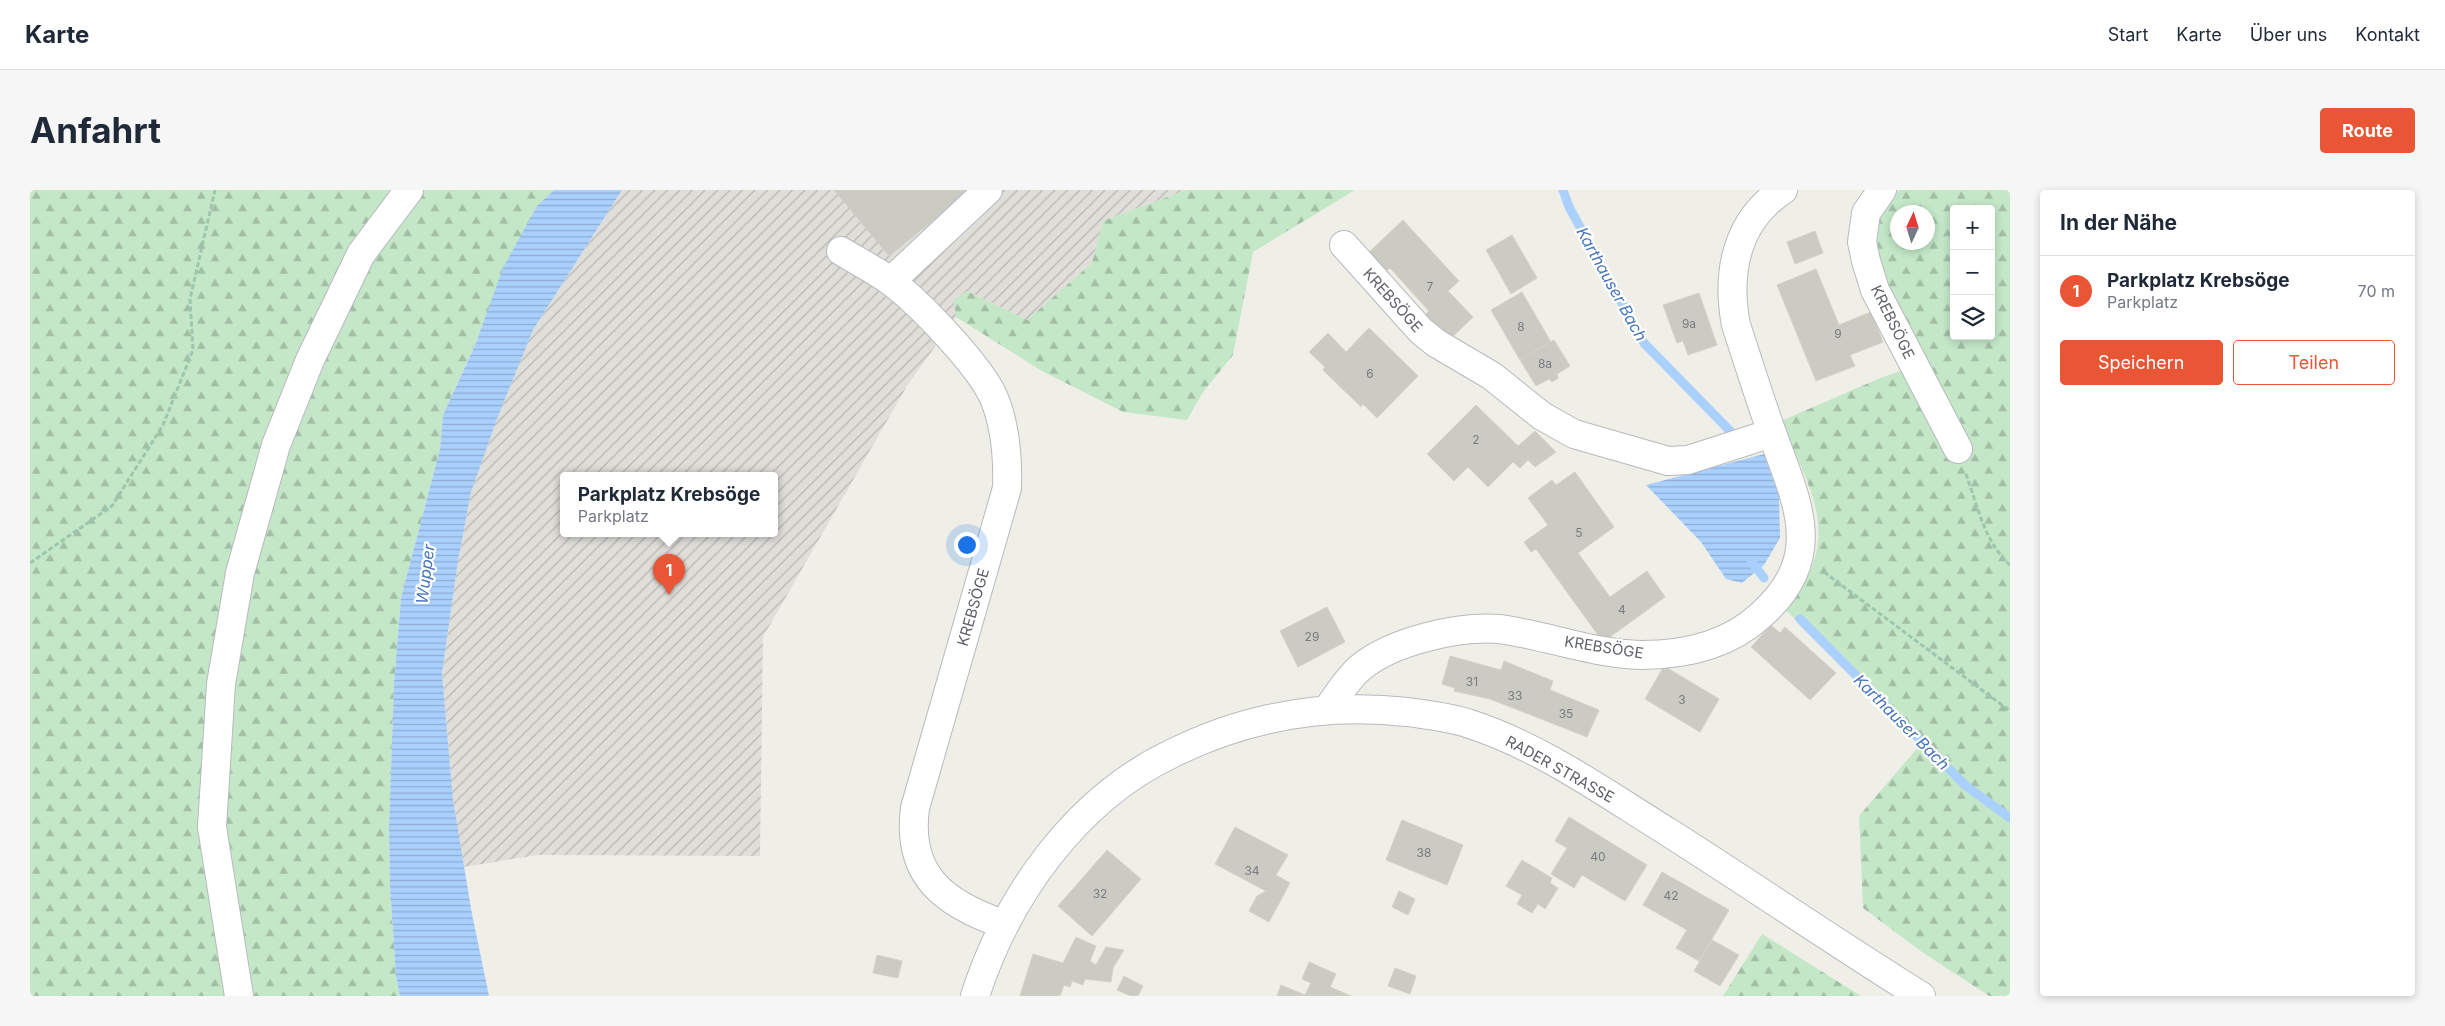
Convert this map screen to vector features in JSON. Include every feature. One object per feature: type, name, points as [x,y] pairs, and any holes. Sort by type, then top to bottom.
[{"type":"street","points":[[239,996],[212,827],[221,684],[240,573],[276,445],[310,360],[361,254],[410,190]]},
{"type":"street","points":[[891,281],[988,190]]},
{"type":"street","name":"KREBSÖGE","points":[[1326,710],[1349,679],[1366,663],[1407,644],[1451,631],[1482,628],[1499,629],[1619,653],[1639,655],[1678,653],[1708,647],[1744,629],[1775,603],[1790,584],[1799,554],[1801,522],[1797,503],[1736,325],[1731,300],[1731,282],[1734,262],[1741,240],[1750,222],[1760,209],[1783,190]]},
{"type":"street","name":"KREBSÖGE","points":[[1882,190],[1866,213],[1862,242],[1866,261],[1875,290],[1958,450]]},
{"type":"street","name":"KREBSÖGE","points":[[1344,245],[1421,331],[1436,343],[1492,376],[1542,416],[1574,434],[1648,457],[1674,461],[1688,460],[1772,433]]},
{"type":"street","name":"KREBSÖGE","points":[[841,251],[891,281],[934,322],[970,362],[993,397],[1006,442],[1007,488],[913,822],[916,850],[927,877],[953,901],[973,914],[1003,924]]},
{"type":"street","name":"RADER STRASSE","points":[[976,996],[990,952],[1003,924],[1033,877],[1079,823],[1118,787],[1142,770],[1191,744],[1241,726],[1292,714],[1326,710],[1375,709],[1432,715],[1468,723],[1515,742],[1560,765],[1921,996]]},
{"type":"path","points":[[30,562],[112,506],[164,425],[193,350],[190,299],[215,190]]},
{"type":"path","points":[[1958,450],[1984,526],[1993,544],[2010,565]]},
{"type":"path","points":[[1799,554],[2010,711]]},
{"type":"shaded area","points":[[622,190],[1186,190],[1103,221],[1092,263],[1027,320],[967,291],[955,300],[956,317],[907,386],[763,637],[760,856],[538,855],[464,867],[453,800],[442,673],[458,561],[471,492],[497,419],[533,330]]},
{"type":"green space","points":[[30,190],[554,190],[537,206],[443,415],[440,449],[401,598],[394,683],[389,827],[390,886],[396,976],[400,996],[30,996]]},
{"type":"green space","points":[[1186,190],[1355,190],[1253,252],[1233,355],[1203,392],[1187,420],[1123,412],[1042,371],[956,317],[954,300],[967,291],[1027,320],[1092,263],[1103,221]]},
{"type":"green space","points":[[1899,190],[2010,190],[2010,996],[1989,996],[1922,952],[1863,908],[1859,816],[1920,745],[1785,609],[1803,584],[1814,560],[1818,538],[1817,516],[1812,494],[1781,421],[1878,379],[1916,365],[1873,261],[1871,217]]},
{"type":"green space","points":[[1762,934],[1861,996],[1723,996]]},
{"type":"water","name":"Wupper","points":[[554,190],[622,190],[533,330],[497,419],[471,492],[458,561],[442,673],[453,800],[472,914],[489,996],[400,996],[396,976],[390,886],[389,827],[394,683],[401,598],[440,449],[443,415],[476,343],[503,268],[537,206]]},
{"type":"water","points":[[1764,454],[1779,496],[1780,538],[1764,565],[1742,583],[1726,579],[1701,542],[1646,485]]},
{"type":"building","points":[[834,190],[971,190],[889,256]]},
{"type":"building","points":[[1403,220],[1459,281],[1448,291],[1473,317],[1445,344],[1421,319],[1429,311],[1390,268],[1382,274],[1365,256]]},
{"type":"building","points":[[1815,231],[1823,253],[1795,264],[1787,242]]},
{"type":"building","points":[[1512,235],[1537,278],[1511,294],[1486,250]]},
{"type":"building","points":[[1816,269],[1839,325],[1871,312],[1883,342],[1850,355],[1855,366],[1816,381],[1777,285]]},
{"type":"building","points":[[1522,292],[1551,342],[1520,360],[1491,310]]},
{"type":"building","points":[[1699,293],[1717,345],[1688,355],[1683,341],[1677,343],[1663,305]]},
{"type":"building","points":[[1369,328],[1418,376],[1377,418],[1363,404],[1361,407],[1323,370],[1325,367],[1309,352],[1328,333],[1346,352]]},
{"type":"building","points":[[1554,340],[1570,366],[1557,374],[1558,378],[1552,382],[1549,379],[1536,386],[1520,360]]},
{"type":"building","points":[[1476,405],[1518,446],[1535,431],[1556,452],[1535,467],[1528,460],[1520,468],[1513,462],[1488,487],[1468,467],[1454,481],[1427,454]]},
{"type":"building","points":[[1575,472],[1614,527],[1578,553],[1610,597],[1647,571],[1665,597],[1603,642],[1536,549],[1531,552],[1524,542],[1548,525],[1528,498],[1552,480],[1556,485]]},
{"type":"building","points":[[1327,607],[1345,642],[1298,667],[1280,631]]},
{"type":"building","points":[[1771,625],[1780,633],[1785,627],[1836,673],[1810,700],[1751,647]]},
{"type":"building","points":[[1450,656],[1501,670],[1504,661],[1553,681],[1550,690],[1599,710],[1587,737],[1490,699],[1454,691],[1455,688],[1442,684]]},
{"type":"building","points":[[1664,666],[1719,699],[1700,732],[1645,699]]},
{"type":"building","points":[[1569,817],[1647,865],[1625,901],[1582,875],[1574,888],[1551,874],[1567,848],[1555,841]]},
{"type":"building","points":[[1402,820],[1463,845],[1447,885],[1386,860]]},
{"type":"building","points":[[1235,827],[1288,855],[1276,875],[1290,883],[1269,922],[1249,911],[1257,896],[1266,891],[1215,864]]},
{"type":"building","points":[[1107,850],[1141,879],[1092,936],[1058,906]]},
{"type":"building","points":[[1522,860],[1552,878],[1550,883],[1558,888],[1545,909],[1538,904],[1532,913],[1517,904],[1522,895],[1506,886]]},
{"type":"building","points":[[1662,872],[1729,910],[1699,961],[1676,948],[1687,930],[1643,905]]},
{"type":"building","points":[[1399,891],[1415,899],[1408,915],[1392,907]]},
{"type":"building","points":[[1076,937],[1096,946],[1090,961],[1096,965],[1106,947],[1124,950],[1113,968],[1111,982],[1085,979],[1083,985],[1072,981],[1070,987],[1064,985],[1060,996],[1020,996],[1033,954],[1063,963]]},
{"type":"building","points":[[1712,940],[1739,955],[1720,986],[1694,971]]},
{"type":"building","points":[[877,955],[902,961],[898,978],[873,973]]},
{"type":"building","points":[[1309,962],[1336,974],[1330,987],[1351,996],[1277,996],[1281,985],[1305,995],[1311,983],[1302,979]]},
{"type":"building","points":[[1395,968],[1416,976],[1410,994],[1388,986]]},
{"type":"building","points":[[1124,976],[1143,986],[1138,996],[1131,996],[1117,990]]},
{"type":"waterway","name":"Karthauser Bach","points":[[1563,190],[1569,207],[1644,343],[1735,436]]},
{"type":"waterway","name":"Karthauser Bach","points":[[1751,561],[1764,578]]},
{"type":"waterway","name":"Karthauser Bach","points":[[1800,619],[1966,786],[2010,818]]},
{"type":"place","name":"Parkplatz Krebsöge","points":[[669,595]]}]
